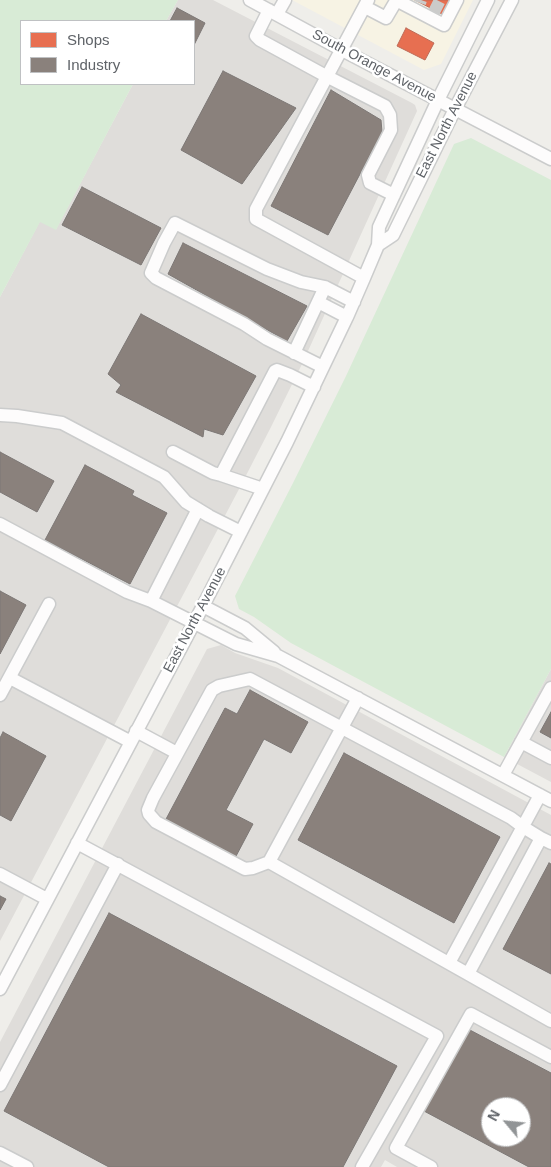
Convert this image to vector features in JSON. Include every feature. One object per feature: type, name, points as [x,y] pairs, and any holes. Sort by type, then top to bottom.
[{"type":"street","name":"South Orange Avenue","points":[[250,0],[551,159]]},
{"type":"street","points":[[285,0],[273,12],[256,36],[326,76],[385,106],[390,115],[391,130],[368,175],[370,183],[394,195]]},
{"type":"street","points":[[364,278],[256,219],[256,209],[367,2],[386,18],[396,0],[418,7],[444,25],[457,0]]},
{"type":"street","name":"East North Avenue","points":[[0,989],[4,970],[47,900],[134,737],[314,387],[354,302],[378,245],[379,227],[438,100],[488,0]]},
{"type":"street","name":"East North Avenue","points":[[378,245],[392,235],[512,0]]},
{"type":"street","points":[[323,367],[267,339],[244,324],[156,278],[151,273],[164,243],[176,223],[267,269],[301,282],[325,287],[354,302]]},
{"type":"street","points":[[294,353],[325,287]]},
{"type":"street","points":[[318,302],[347,317]]},
{"type":"street","points":[[221,475],[275,371],[290,374],[314,387]]},
{"type":"street","points":[[0,416],[18,416],[62,423],[164,477],[186,502],[241,532]]},
{"type":"street","points":[[173,452],[213,473],[263,489]]},
{"type":"street","points":[[151,601],[198,509]]},
{"type":"street","points":[[0,524],[127,592],[151,601],[236,644],[278,656],[546,798],[523,827],[449,963]]},
{"type":"street","points":[[0,695],[48,604]]},
{"type":"street","points":[[203,606],[245,628],[278,656]]},
{"type":"street","points":[[10,678],[134,737],[178,753]]},
{"type":"street","points":[[358,698],[342,728],[269,862],[245,869],[162,825],[149,814],[148,810],[153,798],[212,690],[219,686],[250,679],[342,728],[512,818],[546,841],[468,974]]},
{"type":"street","points":[[503,775],[551,688]]},
{"type":"street","points":[[521,742],[551,758]]},
{"type":"street","points":[[77,843],[437,1036],[362,1167]]},
{"type":"street","points":[[269,862],[551,1021]]},
{"type":"street","points":[[0,1085],[118,864]]},
{"type":"street","points":[[0,874],[47,900]]},
{"type":"street","points":[[431,1167],[396,1148],[470,1014],[551,1058]]},
{"type":"street","points":[[0,1152],[22,1166]]},
{"type":"shaded area","points":[[178,0],[213,0],[412,103],[417,111],[303,362],[271,427],[0,941],[0,297],[40,221],[56,229],[132,85],[195,85],[195,20],[167,20]]},
{"type":"shaded area","points":[[292,0],[473,0],[441,64],[424,70]]},
{"type":"shaded area","points":[[221,645],[235,653],[278,668],[551,815],[551,1167],[397,1167],[385,1160],[381,1167],[0,1167],[0,1042],[207,649]]},
{"type":"shaded area","points":[[551,669],[551,782],[504,757]]},
{"type":"green space","points":[[0,0],[178,0],[167,20],[20,20],[20,85],[132,85],[56,230],[40,222],[0,297]]},
{"type":"green space","points":[[471,138],[551,180],[551,669],[504,757],[291,643],[254,617],[239,609],[235,596],[346,376],[454,144]]},
{"type":"building: Shops","points":[[415,0],[448,0],[452,2],[444,15]]},
{"type":"building: Shops","points":[[406,28],[434,43],[425,60],[397,46]]},
{"type":"building: Industry","points":[[177,8],[205,23],[195,43],[195,20],[171,20]]},
{"type":"building: Industry","points":[[223,71],[296,108],[242,184],[181,150]]},
{"type":"building: Industry","points":[[331,90],[381,120],[382,132],[328,235],[271,206]]},
{"type":"building: Industry","points":[[82,187],[161,228],[141,265],[62,225]]},
{"type":"building: Industry","points":[[183,243],[307,306],[287,341],[168,274]]},
{"type":"building: Industry","points":[[141,314],[256,376],[223,435],[204,429],[203,437],[116,392],[121,385],[108,374]]},
{"type":"building: Industry","points":[[0,452],[54,481],[37,512],[0,492]]},
{"type":"building: Industry","points":[[85,465],[134,491],[132,495],[167,513],[130,584],[45,540]]},
{"type":"building: Industry","points":[[0,591],[26,605],[0,654]]},
{"type":"building: Industry","points":[[250,690],[308,722],[291,753],[264,739],[226,810],[253,824],[235,858],[165,821],[225,708],[237,714]]},
{"type":"building: Industry","points":[[551,712],[551,738],[540,732]]},
{"type":"building: Industry","points":[[3,732],[46,756],[11,821],[0,815],[0,738]]},
{"type":"building: Industry","points":[[344,753],[500,837],[454,923],[298,840]]},
{"type":"building: Industry","points":[[549,863],[551,864],[551,974],[503,949]]},
{"type":"building: Industry","points":[[0,896],[6,899],[0,910]]},
{"type":"building: Industry","points":[[109,913],[397,1066],[343,1167],[109,1167],[4,1111]]},
{"type":"building: Industry","points":[[468,1029],[551,1073],[551,1167],[529,1167],[492,1147],[531,1147],[531,1097],[481,1097],[481,1141],[424,1111]]},
{"type":"tunnel","points":[[434,12],[440,0]]}]
